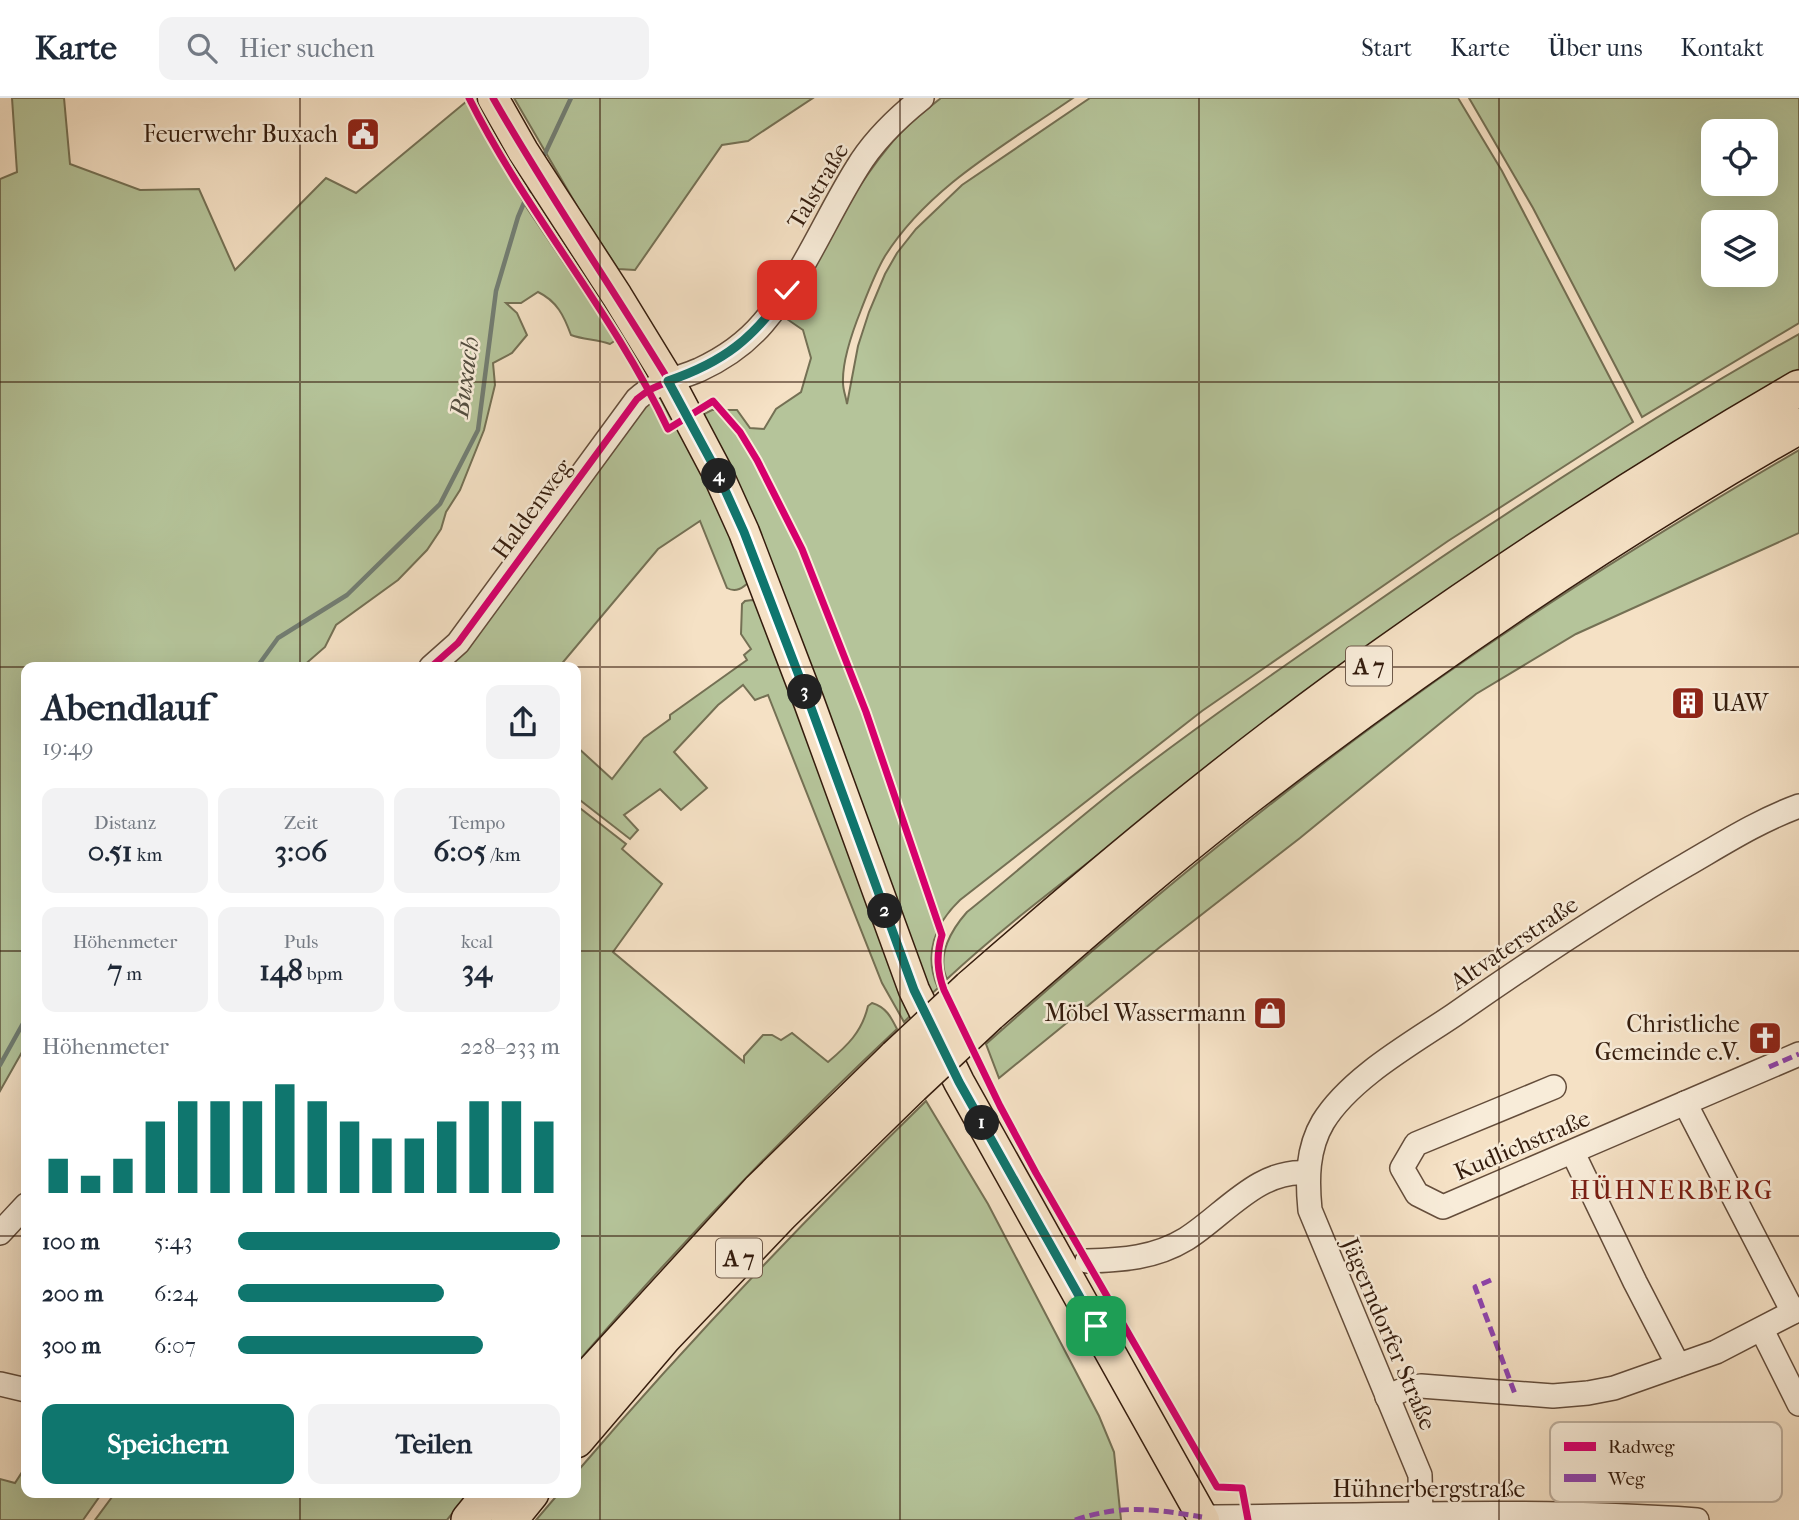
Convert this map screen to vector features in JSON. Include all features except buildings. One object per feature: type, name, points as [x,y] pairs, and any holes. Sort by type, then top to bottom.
[{"type":"highway","name":"A 7","points":[[581,1386],[760,1191],[904,1071],[980,1001],[1089,884],[1230,771],[1384,654],[1541,546],[1706,442],[1799,388]]},
{"type":"highway","name":"A 7","points":[[980,1001],[1109,910],[1263,784],[1420,669],[1577,560],[1799,426]]},
{"type":"highway","name":"A 7","points":[[581,1434],[700,1300],[781,1214],[904,1071]]},
{"type":"highway","points":[[469,1520],[487,1498]]},
{"type":"highway","points":[[509,1520],[527,1498]]},
{"type":"main road","points":[[492,98],[552,197],[617,296],[668,381],[716,470],[744,532],[809,702],[914,990],[959,1082],[1203,1518]]},
{"type":"street","name":"Talstraße","points":[[668,381],[724,356],[738,347],[762,324],[787,290],[858,165],[901,115],[922,98]]},
{"type":"street","name":"Haldenweg","points":[[437,662],[458,643],[637,399],[668,381]]},
{"type":"street","name":"Altvaterstraße","points":[[1307,1174],[1315,1139],[1322,1123],[1346,1094],[1376,1069],[1614,907],[1742,831],[1799,806]]},
{"type":"street","name":"Kudlichstraße","points":[[1554,1087],[1416,1144],[1402,1168],[1417,1194],[1443,1207],[1799,1054]]},
{"type":"street","points":[[1387,1397],[1407,1388],[1421,1386],[1553,1396],[1614,1388],[1716,1352],[1796,1311],[1685,1103]]},
{"type":"street","points":[[1573,1153],[1678,1365]]},
{"type":"street","points":[[1087,1261],[1121,1260],[1153,1254],[1186,1239],[1265,1182],[1286,1174],[1307,1174]]},
{"type":"street","name":"Jägerndorfer Straße","points":[[1307,1174],[1310,1210],[1318,1232],[1420,1475],[1421,1515]]},
{"type":"street","points":[[0,1233],[21,1210]]},
{"type":"street","points":[[1762,1330],[1799,1404]]},
{"type":"street","points":[[0,1384],[21,1389]]},
{"type":"street","name":"Hühnerbergstraße","points":[[1203,1518],[1421,1515],[1649,1517],[1697,1520]]},
{"type":"green space","points":[[12,98],[64,98],[70,164],[140,190],[199,189],[235,270],[326,178],[356,193],[467,101],[527,208],[616,340],[610,344],[571,335],[559,310],[538,292],[521,303],[506,303],[517,313],[527,335],[512,353],[493,363],[495,385],[484,430],[460,490],[446,512],[441,529],[427,550],[398,580],[336,625],[325,647],[308,662],[21,662],[21,1054],[0,1091],[0,179],[17,172]]},
{"type":"green space","points":[[514,98],[813,98],[748,141],[722,145],[635,270],[618,269],[581,213]]},
{"type":"green space","points":[[941,98],[1073,98],[946,187],[903,231],[878,269],[852,336],[843,374],[847,404],[858,346],[869,312],[885,274],[916,229],[962,185],[1090,98],[1458,98],[1502,171],[1633,422],[1448,541],[1202,711],[960,900],[944,919],[934,940],[932,963],[938,988],[928,997],[700,416],[712,410],[737,410],[750,428],[764,429],[776,409],[801,392],[811,358],[803,330],[784,317],[846,207],[874,166],[901,133]]},
{"type":"green space","points":[[1469,98],[1799,98],[1799,323],[1642,417],[1533,208]]},
{"type":"green space","points":[[1799,334],[1799,369],[1541,527],[1376,641],[1215,762],[1016,919],[947,979],[943,961],[947,943],[967,912],[1130,778],[1274,673],[1523,503],[1687,399]]},
{"type":"green space","points":[[656,397],[665,398],[688,435],[750,581],[739,589],[727,588],[700,521],[658,549],[563,662],[445,662],[622,428]]},
{"type":"green space","points":[[1799,450],[1799,533],[1576,634],[1476,694],[999,1078],[986,1044],[1122,925],[1261,811],[1410,699],[1519,624],[1630,552]]},
{"type":"green space","points":[[745,601],[757,602],[915,1011],[904,1022],[882,983],[768,695],[755,700],[743,685],[718,705],[674,752],[707,788],[681,810],[660,789],[624,815],[638,830],[630,839],[581,801],[581,751],[612,779],[644,738],[670,719],[670,715],[747,660],[744,655],[751,649],[741,634],[742,604]]},
{"type":"green space","points":[[581,809],[626,844],[622,849],[662,884],[613,952],[744,1062],[744,1056],[763,1035],[772,1035],[781,1040],[792,1033],[828,1062],[853,1038],[872,1003],[884,1010],[897,1029],[732,1192],[581,1358]]},
{"type":"green space","points":[[926,1101],[988,1204],[1099,1416],[1114,1452],[1121,1520],[536,1520],[555,1498],[581,1498],[581,1467],[703,1330],[835,1191]]},
{"type":"green space","points":[[21,1474],[21,1498],[98,1498],[83,1520],[0,1520],[0,1479],[15,1483]]},
{"type":"green space","points":[[111,1498],[465,1498],[447,1520],[95,1520]]},
{"type":"waterway","name":"Buxach","points":[[542,160],[571,98]]},
{"type":"waterway","name":"Buxach","points":[[261,662],[278,638],[347,595],[440,504],[478,430],[496,291],[518,217],[532,184]]},
{"type":"waterway","name":"Buxach","points":[[0,1065],[21,1027]]},
{"type":"marked path","points":[[1769,1067],[1799,1054]]},
{"type":"marked path","points":[[1491,1280],[1475,1287],[1515,1394]]},
{"type":"marked path","points":[[1075,1520],[1124,1510],[1202,1517]]},
{"type":"cycle path","points":[[469,98],[517,182],[622,344],[668,429],[713,401],[740,432],[757,460],[802,549],[866,712],[942,935],[938,963],[944,990],[1036,1173],[1217,1487],[1242,1488],[1248,1520]]},
{"type":"cycle path","points":[[437,662],[458,643],[637,399],[669,381],[493,98]]},
{"type":"place","name":"Feuerwehr Buxach","points":[[363,134]]},
{"type":"place","name":"UAW","points":[[1688,703]]},
{"type":"place","name":"Möbel Wassermann","points":[[1270,1013]]},
{"type":"place","name":"Christliche Gemeinde e.V.","points":[[1765,1038]]},
{"type":"district","name":"HÜHNERBERG","points":[[1672,1190]]},
{"type":"route","points":[[787,290],[762,324],[738,347],[700,369],[668,381],[716,470],[744,532],[914,990],[959,1082],[1096,1326]]}]
